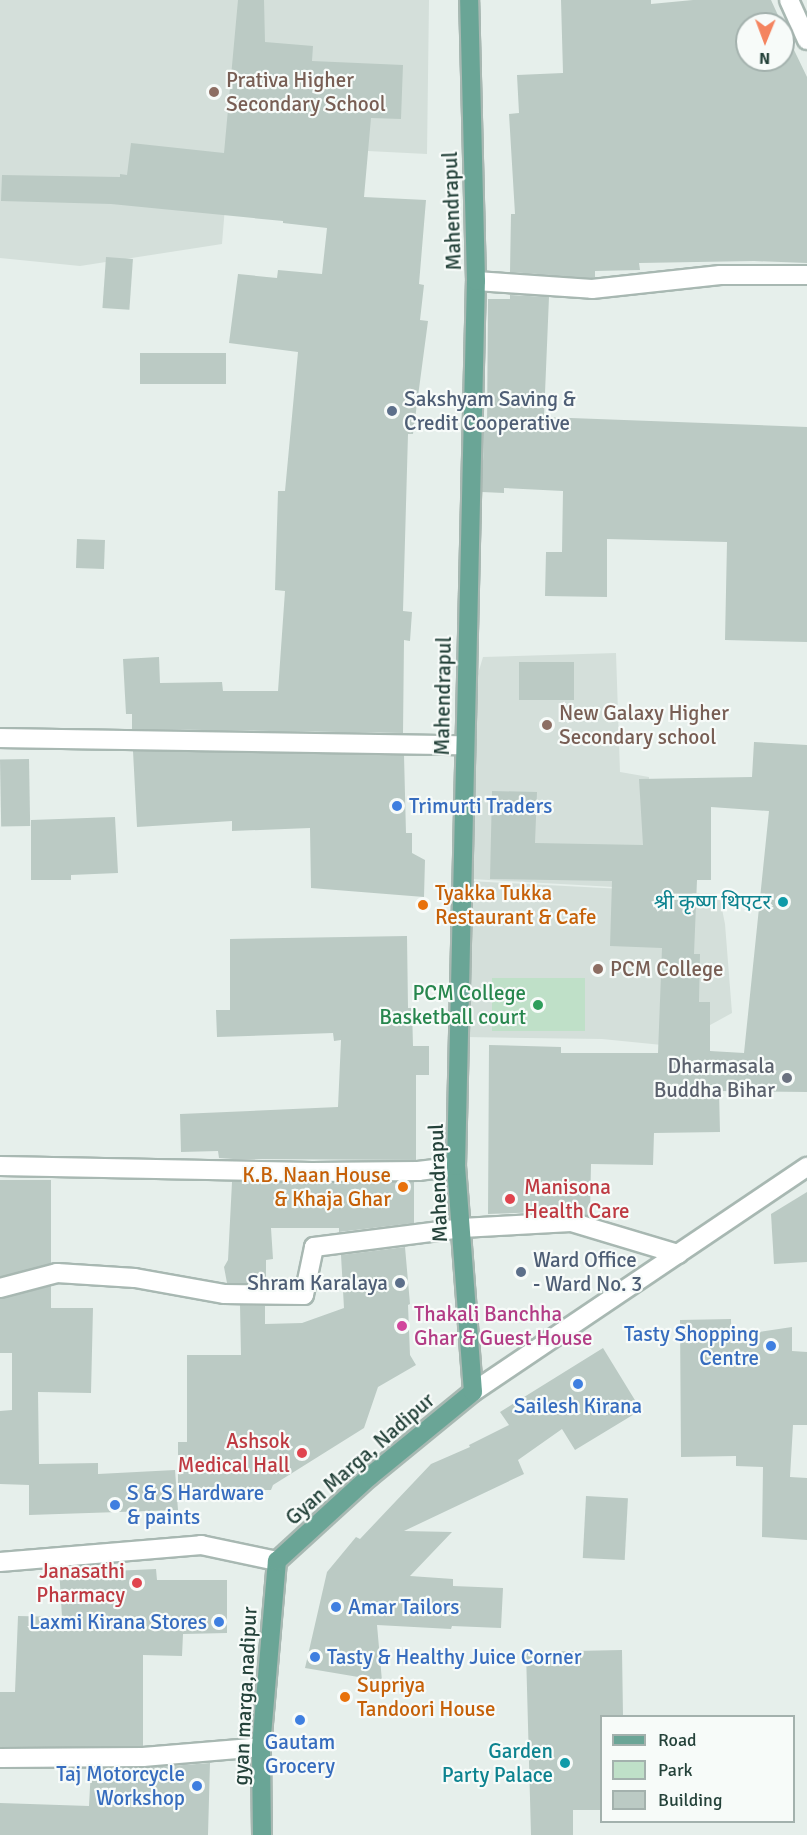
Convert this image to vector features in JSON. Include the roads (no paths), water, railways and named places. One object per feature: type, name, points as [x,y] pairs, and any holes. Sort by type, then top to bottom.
[{"type":"main road","name":"Mahendrapul","points":[[469,0],[476,281],[456,1166],[473,1392]]},
{"type":"main road","name":"Gyan Marga, Nadipur","points":[[277,1561],[369,1477],[473,1392]]},
{"type":"main road","name":"gyan marga,nadipur","points":[[262,1835],[261,1747],[277,1561]]},
{"type":"street","points":[[789,0],[807,40]]},
{"type":"street","points":[[476,281],[592,289],[720,275],[807,275]]},
{"type":"street","points":[[0,738],[465,745]]},
{"type":"street","points":[[0,1166],[312,1172],[418,1171],[456,1166]]},
{"type":"street","points":[[473,1392],[807,1167]]},
{"type":"street","points":[[0,1288],[57,1273],[135,1278],[224,1294],[304,1295],[314,1247],[462,1228],[571,1222],[678,1254]]},
{"type":"street","points":[[0,1562],[201,1545],[277,1561]]},
{"type":"street","points":[[0,1758],[143,1757],[261,1747]]},
{"type":"place","name":"Prativa Higher Secondary School","points":[[214,92]]},
{"type":"place","name":"Sakshyam Saving & Credit Cooperative","points":[[392,411]]},
{"type":"place","name":"New Galaxy Higher Secondary school","points":[[547,725]]},
{"type":"place","name":"Trimurti Traders","points":[[397,806]]},
{"type":"place","name":"श्री कृष्ण थिएटर","points":[[783,902]]},
{"type":"place","name":"Tyakka Tukka Restaurant & Cafe","points":[[423,905]]},
{"type":"place","name":"PCM College","points":[[598,969]]},
{"type":"place","name":"PCM College Basketball court","points":[[538,1005]]},
{"type":"place","name":"Dharmasala Buddha Bihar","points":[[787,1078]]},
{"type":"place","name":"K.B. Naan House & Khaja Ghar","points":[[403,1187]]},
{"type":"place","name":"Manisona Health Care","points":[[510,1199]]},
{"type":"place","name":"Ward Office - Ward No. 3","points":[[521,1272]]},
{"type":"place","name":"Shram Karalaya","points":[[400,1283]]},
{"type":"place","name":"Thakali Banchha Ghar & Guest House","points":[[402,1326]]},
{"type":"place","name":"Tasty Shopping Centre","points":[[771,1346]]},
{"type":"place","name":"Sailesh Kirana","points":[[578,1384]]},
{"type":"place","name":"Ashsok Medical Hall","points":[[302,1453]]},
{"type":"place","name":"S & S Hardware & paints","points":[[115,1505]]},
{"type":"place","name":"Janasathi Pharmacy","points":[[137,1583]]},
{"type":"place","name":"Amar Tailors","points":[[336,1607]]},
{"type":"place","name":"Laxmi Kirana Stores","points":[[219,1622]]},
{"type":"place","name":"Tasty & Healthy Juice Corner","points":[[315,1657]]},
{"type":"place","name":"Supriya Tandoori House","points":[[345,1697]]},
{"type":"place","name":"Gautam Grocery","points":[[300,1720]]},
{"type":"place","name":"Garden Party Palace","points":[[565,1763]]},
{"type":"place","name":"Taj Motorcycle Workshop","points":[[197,1786]]}]
